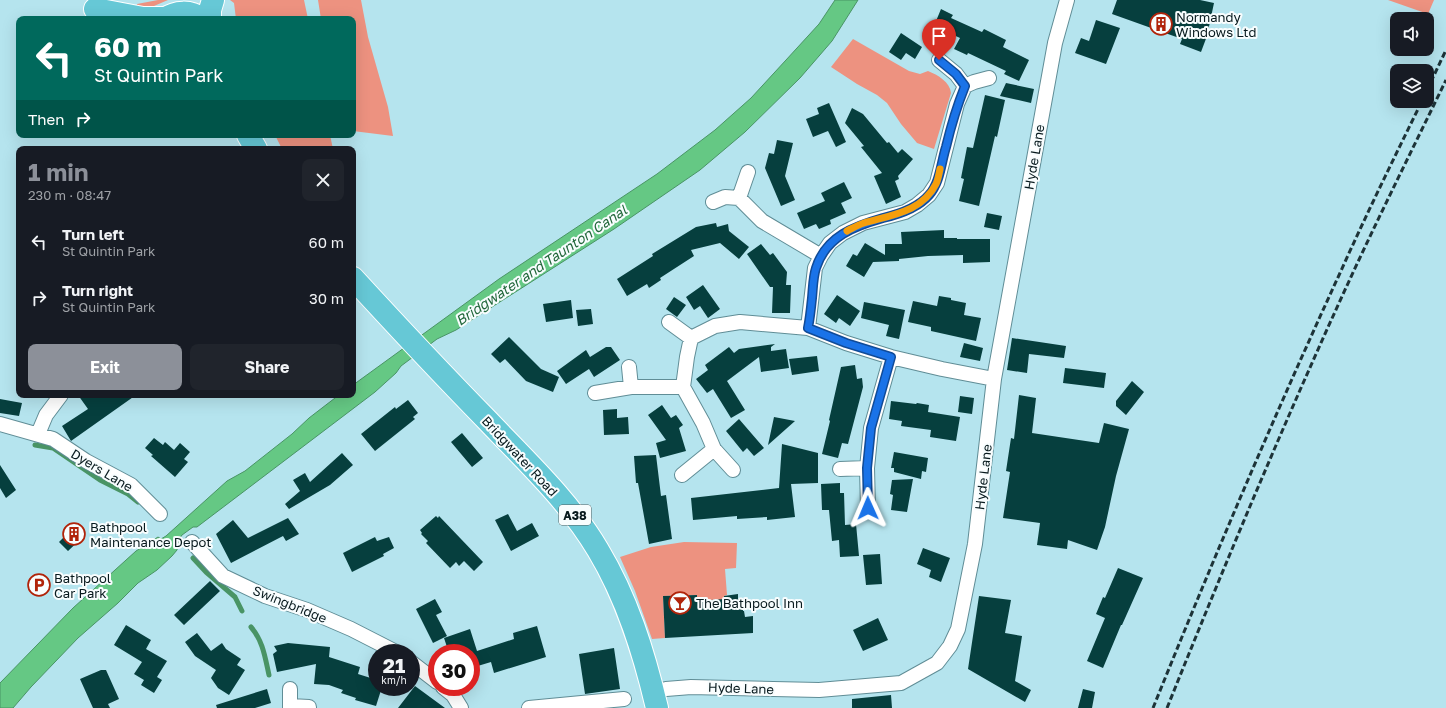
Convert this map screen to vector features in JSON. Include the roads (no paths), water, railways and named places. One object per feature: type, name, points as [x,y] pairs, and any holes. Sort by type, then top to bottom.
[{"type":"main road","points":[[210,16],[213,0]]},
{"type":"main road","points":[[94,9],[132,16]]},
{"type":"main road","points":[[154,16],[187,12],[197,16]]},
{"type":"main road","name":"Bridgwater Road","points":[[356,281],[430,362],[573,512],[612,575],[624,601],[637,635],[655,700]]},
{"type":"street","name":"Hyde Lane","points":[[655,700],[666,689],[691,687],[819,690],[901,683],[937,663],[950,646],[958,630],[974,552],[994,379],[1055,43],[1067,0]]},
{"type":"street","points":[[939,60],[956,74],[965,86]]},
{"type":"street","points":[[808,328],[815,268],[830,243],[844,233],[863,223],[905,212],[917,205],[929,195],[937,183],[957,104],[965,86],[989,78]]},
{"type":"street","points":[[739,198],[748,172]]},
{"type":"street","points":[[713,202],[726,197],[739,198],[762,221],[821,256]]},
{"type":"street","points":[[669,322],[691,338]]},
{"type":"street","points":[[691,338],[715,326],[740,322],[808,328],[846,343],[891,357],[994,379]]},
{"type":"street","points":[[691,338],[683,387],[703,423],[714,449],[733,470]]},
{"type":"street","points":[[868,508],[867,468],[871,428],[891,357]]},
{"type":"street","points":[[629,367],[631,387]]},
{"type":"street","points":[[595,393],[631,387],[683,387]]},
{"type":"street","points":[[38,434],[46,415],[59,398]]},
{"type":"street","name":"Dyers Lane","points":[[0,424],[53,438],[86,461],[131,485],[160,514]]},
{"type":"street","points":[[682,475],[714,449]]},
{"type":"street","points":[[840,469],[867,468]]},
{"type":"street","name":"Swingbridge","points":[[192,542],[223,576],[265,596],[307,610],[351,629],[380,644]]},
{"type":"street","points":[[420,669],[428,675]]},
{"type":"street","points":[[290,689],[290,707],[309,707]]},
{"type":"street","points":[[454,696],[461,708]]},
{"type":"street","points":[[529,708],[624,699]]},
{"type":"water","name":"Bridgwater and Taunton Canal","points":[[835,0],[858,0],[832,41],[800,78],[745,132],[700,170],[614,229],[456,330],[437,339],[401,366],[396,373],[375,392],[197,527],[193,527],[182,535],[179,539],[177,550],[172,556],[157,570],[138,583],[118,603],[78,638],[13,708],[0,708],[0,683],[73,608],[136,551],[158,537],[161,539],[166,536],[227,481],[245,471],[335,398],[356,398],[356,383],[499,279],[657,174],[715,130],[751,98],[819,24]]},
{"type":"waterway","points":[[35,445],[53,448],[100,480],[128,494],[138,502]]},
{"type":"waterway","points":[[193,558],[206,572],[235,597],[242,611]]},
{"type":"waterway","points":[[251,627],[261,644],[269,675]]},
{"type":"railway","points":[[1434,75],[1446,50]]},
{"type":"railway","points":[[1167,708],[1233,546],[1302,385],[1362,254],[1446,80]]},
{"type":"railway","points":[[1153,708],[1267,435],[1360,230],[1419,108]]},
{"type":"place","name":"Normandy Windows Ltd","points":[[1161,24]]},
{"type":"place","name":"Bathpool Maintenance Depot","points":[[74,534]]},
{"type":"place","name":"Bathpool Car Park","points":[[39,585]]},
{"type":"place","name":"The Bathpool Inn","points":[[680,603]]}]
